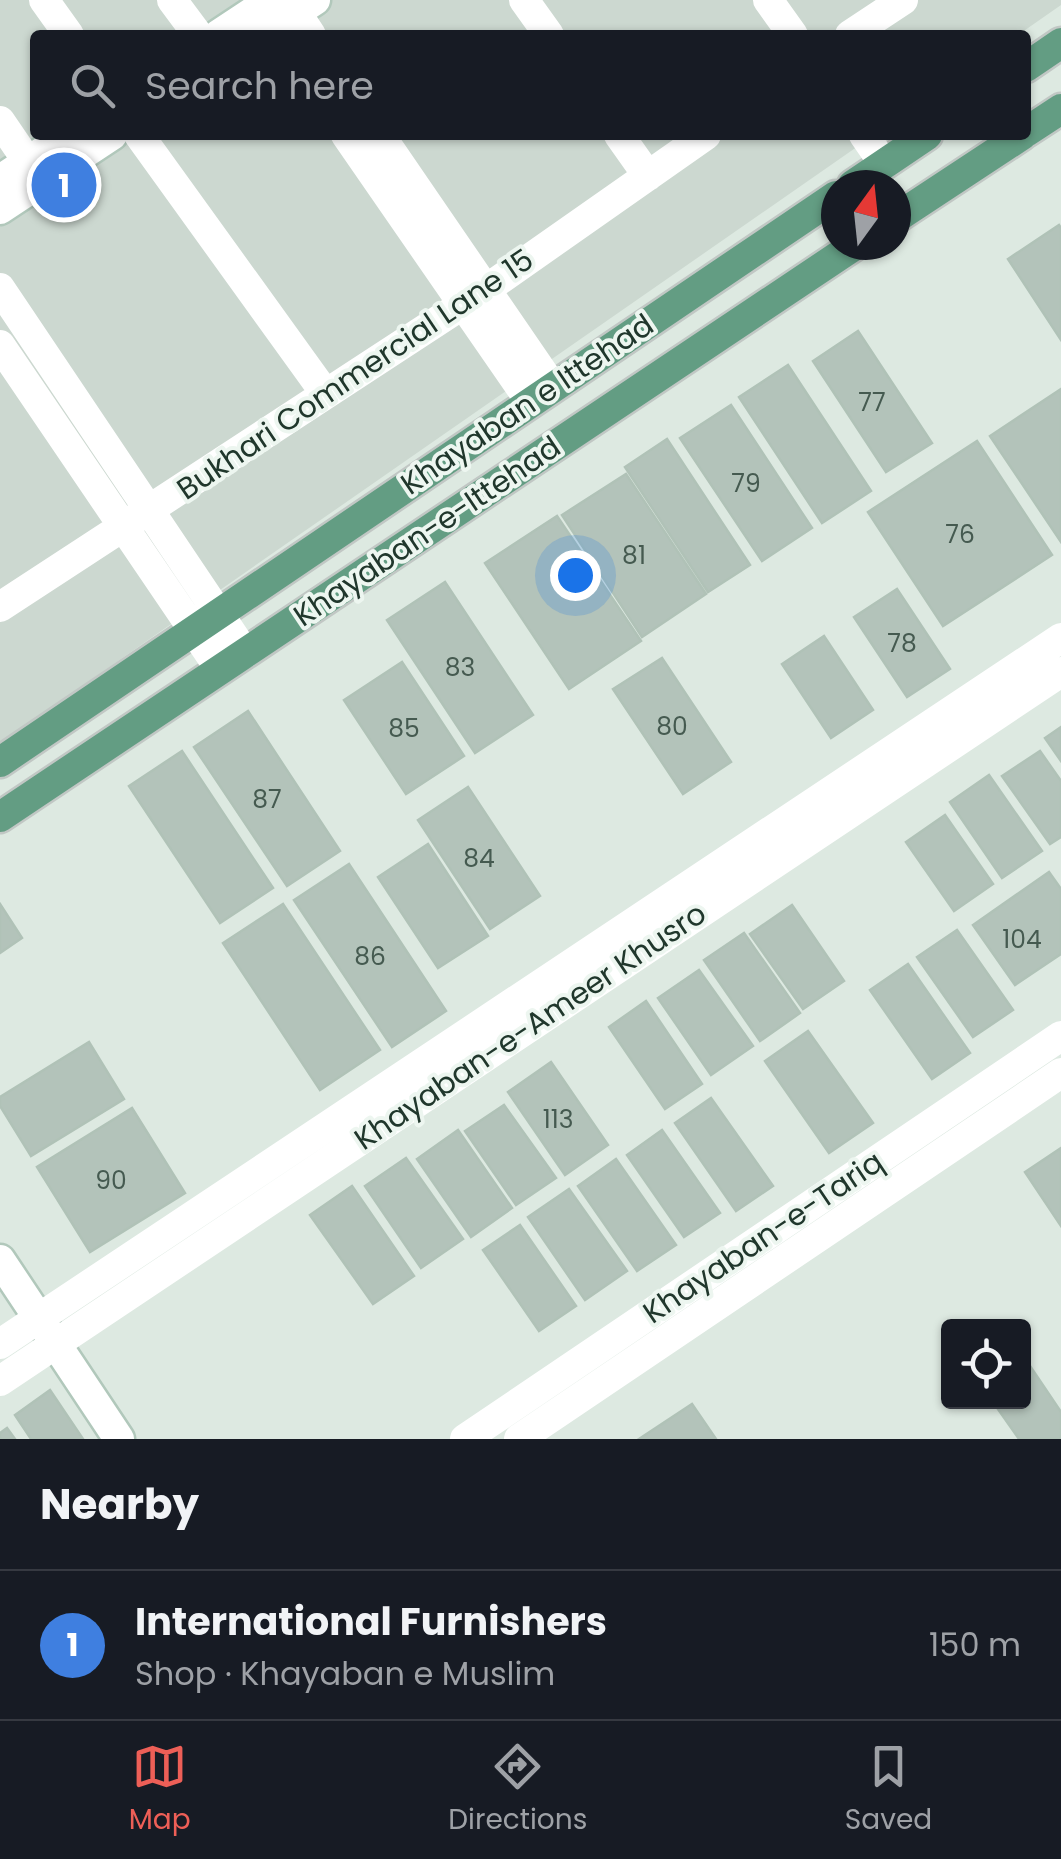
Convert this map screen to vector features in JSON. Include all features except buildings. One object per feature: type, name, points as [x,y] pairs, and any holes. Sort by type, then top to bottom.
[{"type":"main road","points":[[1031,64],[1061,43]]},
{"type":"main road","points":[[1031,129],[1061,109]]},
{"type":"main road","points":[[875,170],[919,140]]},
{"type":"main road","points":[[911,208],[1015,140]]},
{"type":"main road","name":"Khayaban e Ittehad","points":[[206,623],[821,206]]},
{"type":"main road","name":"Khayaban-e-Ittehad","points":[[0,818],[833,260]]},
{"type":"main road","points":[[0,762],[206,623]]},
{"type":"street","points":[[44,0],[65,30]]},
{"type":"street","points":[[172,0],[194,30]]},
{"type":"street","points":[[524,0],[545,30]]},
{"type":"street","points":[[768,0],[789,30]]},
{"type":"street","points":[[857,30],[896,2]]},
{"type":"street","points":[[234,30],[280,15]]},
{"type":"street","points":[[0,121],[28,162]]},
{"type":"street","points":[[0,180],[61,140]]},
{"type":"street","points":[[0,210],[105,140]]},
{"type":"street","points":[[143,140],[325,394]]},
{"type":"street","points":[[350,140],[474,297],[541,393]]},
{"type":"street","points":[[383,140],[474,297]]},
{"type":"street","points":[[623,140],[648,176]]},
{"type":"street","name":"Bukhari Commercial Lane 15","points":[[0,607],[474,297],[699,140]]},
{"type":"street","points":[[867,140],[884,164]]},
{"type":"street","points":[[0,288],[150,512],[206,623]]},
{"type":"street","points":[[0,345],[122,529],[206,623],[232,661]]},
{"type":"street","name":"Khayaban-e-Ameer Khusro","points":[[0,1344],[1061,638]]},
{"type":"street","name":"Khayaban-e-Ameer Khusro","points":[[0,1381],[1061,672]]},
{"type":"street","name":"Khayaban-e-Tariq","points":[[465,1439],[1061,1036]]},
{"type":"street","name":"Khayaban-e-Tariq","points":[[518,1439],[1061,1073]]},
{"type":"street","points":[[0,1260],[119,1439]]},
{"type":"shaded area","points":[[0,0],[1061,0],[1061,5],[1025,30],[30,30],[30,140],[867,140],[0,743]]},
{"type":"place","name":"International Furnishers","points":[[64,185]]}]
